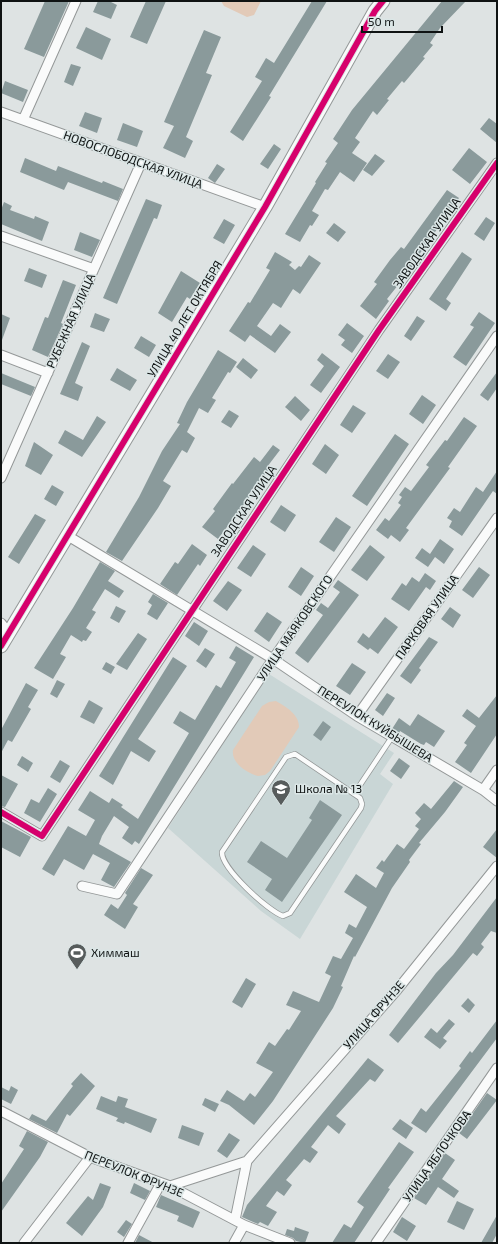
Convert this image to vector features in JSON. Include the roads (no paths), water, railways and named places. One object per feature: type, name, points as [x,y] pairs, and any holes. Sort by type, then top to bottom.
[{"type":"street","points":[[23,120],[76,1]]},
{"type":"street","name":"УЛИЦА 40 ЛЕТ ОКТЯБРЯ","points":[[1,646],[5,628],[68,536],[265,207],[375,11],[383,1]]},
{"type":"street","name":"НОВОСЛОБОДСКАЯ УЛИЦА","points":[[1,112],[265,207]]},
{"type":"street","name":"РУБЕЖНАЯ УЛИЦА","points":[[1,478],[141,163]]},
{"type":"street","name":"ЗАВОДСКАЯ УЛИЦА","points":[[1,812],[42,836],[191,609],[379,330],[497,163]]},
{"type":"street","points":[[1,236],[94,269]]},
{"type":"street","name":"УЛИЦА МАЯКОВСКОГО","points":[[82,886],[116,894],[273,658],[497,336]]},
{"type":"street","points":[[1,355],[48,373]]},
{"type":"street","name":"ПАРКОВАЯ УЛИЦА","points":[[357,716],[497,518]]},
{"type":"street","name":"ПЕРЕУЛОК КУЙБЫШЕВА","points":[[68,536],[273,658],[357,716],[483,790],[497,801]]},
{"type":"street","points":[[483,790],[497,770]]},
{"type":"street","name":"УЛИЦА ФРУНЗЕ","points":[[235,1220],[247,1161],[398,990],[497,866]]},
{"type":"street","name":"УЛИЦА ЯБЛОЧКОВА","points":[[376,1243],[497,1068]]},
{"type":"street","name":"ПЕРЕУЛОК ФРУНЗЕ","points":[[1,1111],[90,1157],[166,1185],[244,1225],[290,1243]]},
{"type":"street","points":[[24,1243],[90,1157]]},
{"type":"street","points":[[128,1243],[166,1185],[247,1161]]},
{"type":"street","points":[[234,1243],[244,1225]]},
{"type":"lane","points":[[354,794],[392,737]]},
{"type":"lane","points":[[288,755],[298,756],[354,794],[361,800],[361,808],[288,915],[280,915],[265,905],[249,890],[223,859],[224,847],[288,755]]},
{"type":"place","name":"Школа № 13","points":[[281,806]]},
{"type":"place","name":"Химмаш","points":[[77,970]]}]
